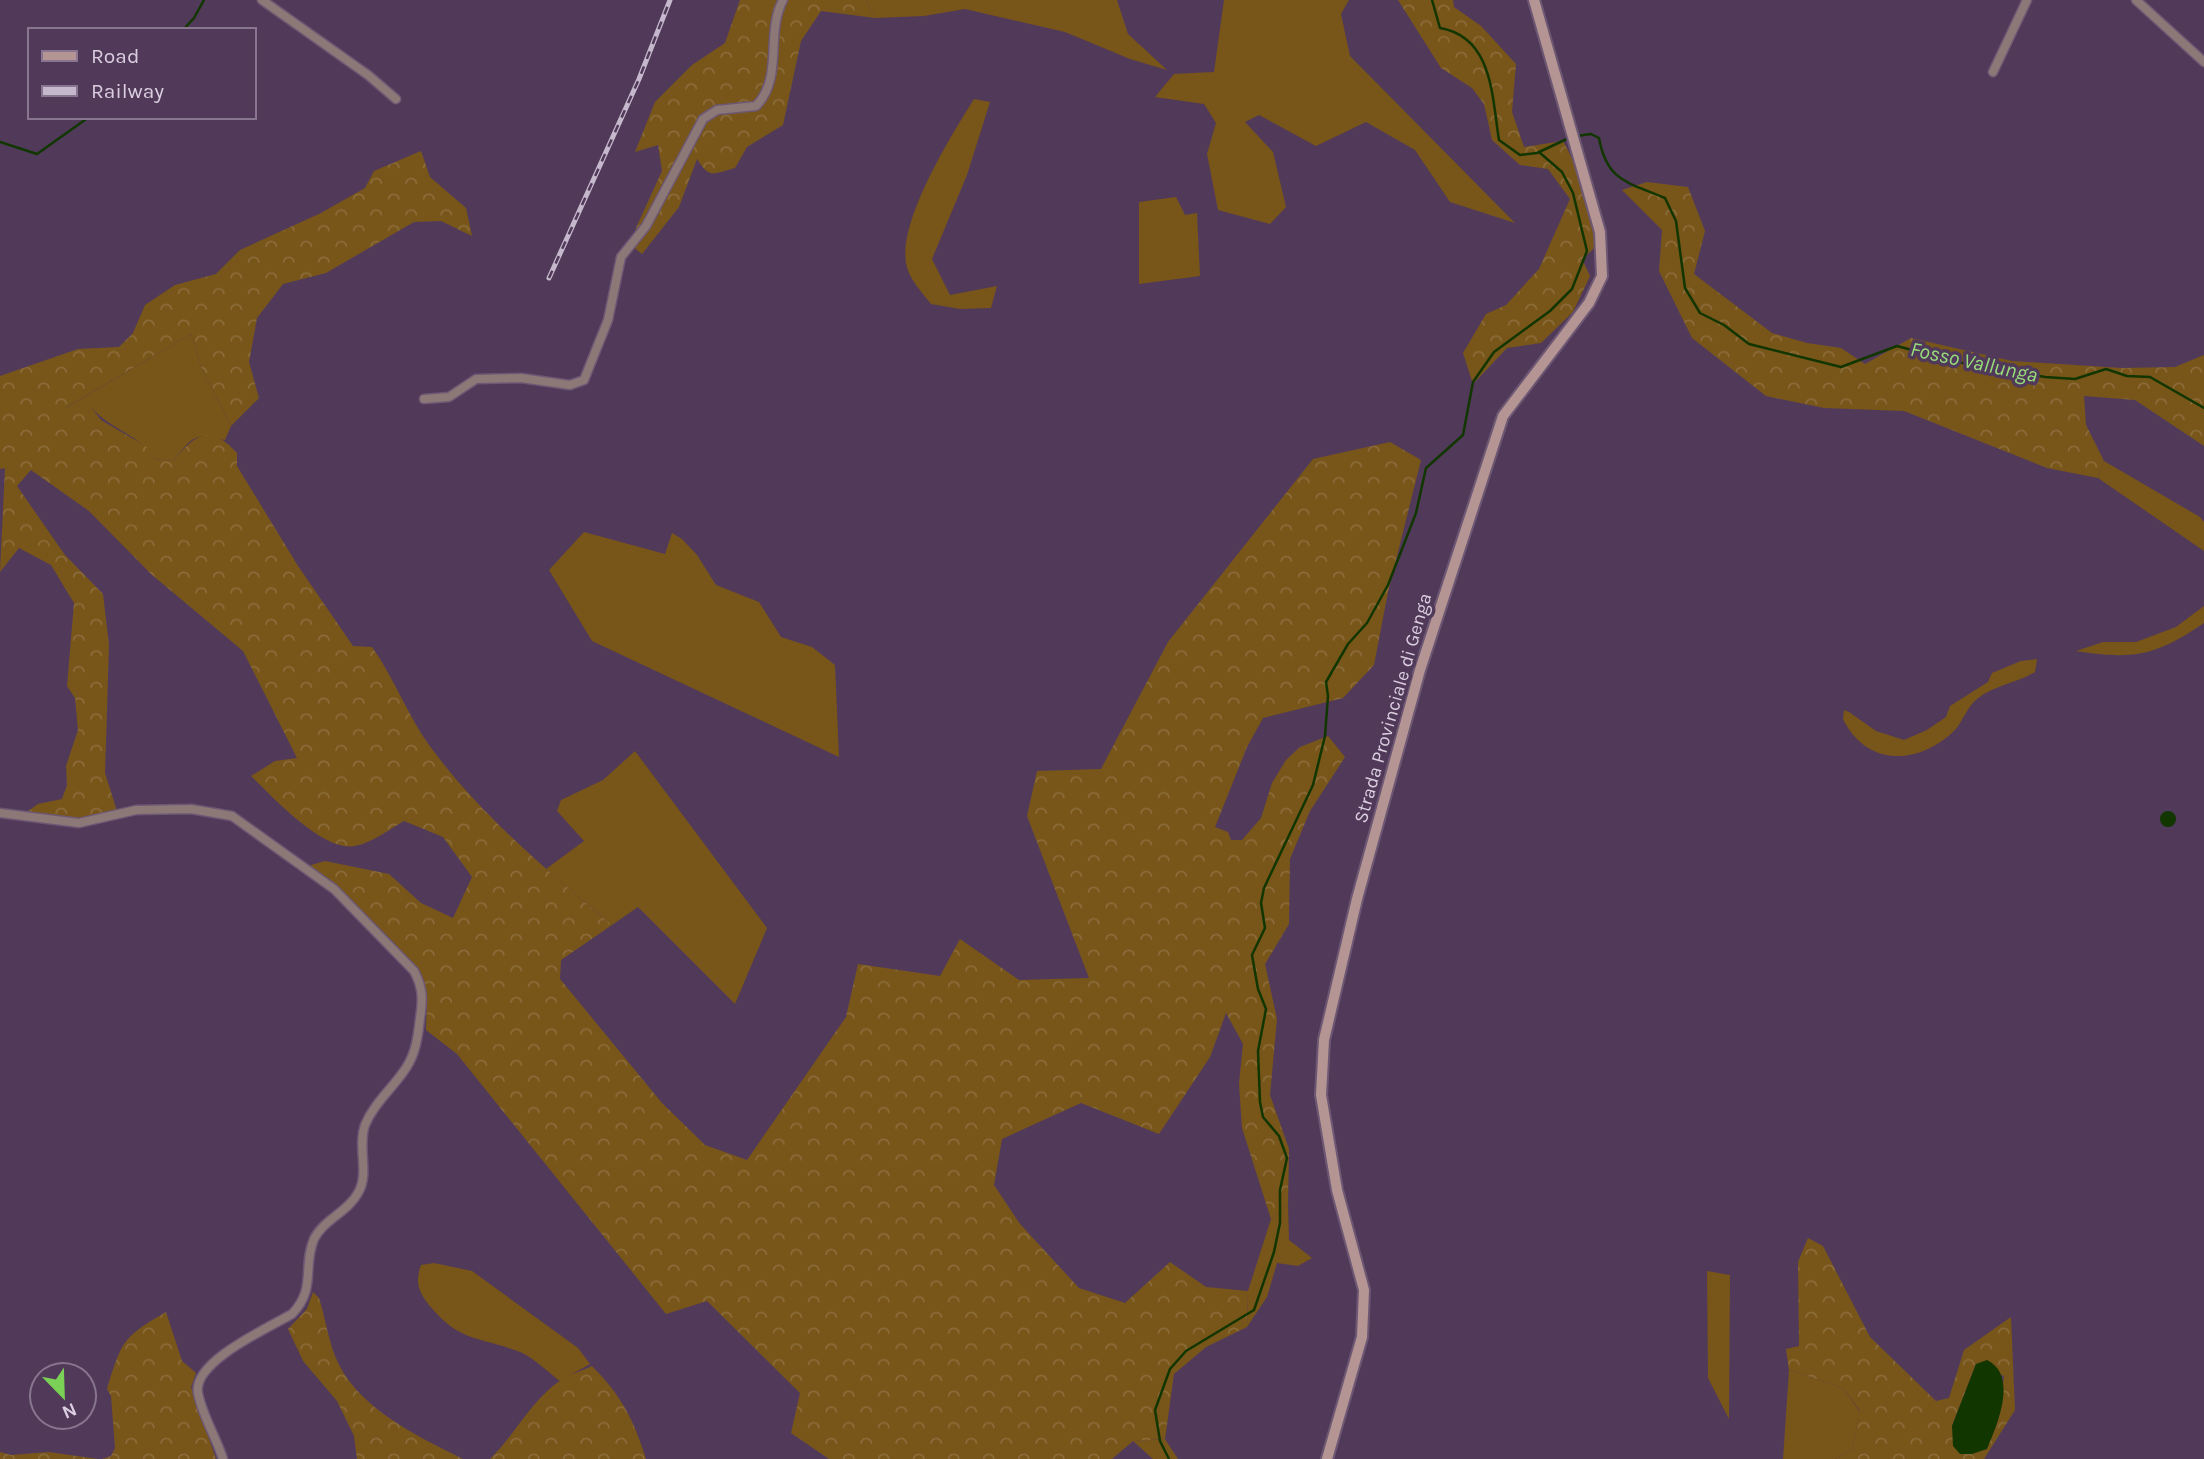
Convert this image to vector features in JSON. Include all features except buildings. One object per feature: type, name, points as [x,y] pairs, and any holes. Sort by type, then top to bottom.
[{"type":"main road","name":"Strada Provinciale di Genga","points":[[1327,1459],[1362,1337],[1364,1290],[1336,1190],[1323,1109],[1324,1040],[1357,899],[1420,670],[1503,416],[1589,303],[1602,276],[1600,232],[1534,0]]},
{"type":"street","points":[[262,0],[368,75],[396,99]]},
{"type":"street","points":[[424,399],[449,397],[476,379],[521,378],[570,385],[584,380],[608,320],[621,257],[646,226],[703,120],[717,110],[756,106],[767,92],[772,77],[773,24],[783,0]]},
{"type":"street","points":[[1993,72],[2027,0]]},
{"type":"street","points":[[2136,0],[2204,62]]},
{"type":"street","points":[[0,813],[79,823],[136,810],[191,809],[232,816],[334,889],[414,971],[421,984],[423,996],[417,1046],[407,1067],[375,1106],[365,1125],[359,1192],[316,1236],[311,1248],[309,1286],[303,1303],[292,1314],[213,1361],[202,1373],[197,1385],[198,1397],[223,1459]]},
{"type":"green space","points":[[740,0],[866,0],[875,18],[821,11],[801,41],[783,125],[747,147],[735,168],[712,173],[705,170],[697,159],[679,207],[642,254],[632,246],[636,228],[662,171],[658,145],[635,152],[655,102],[692,65],[725,43]]},
{"type":"green space","points":[[866,0],[1117,0],[1128,34],[1167,70],[1130,59],[1065,32],[965,9],[924,16],[875,18]]},
{"type":"green space","points":[[1224,0],[1349,0],[1341,14],[1350,56],[1515,223],[1450,202],[1415,150],[1366,122],[1316,146],[1259,115],[1245,122],[1273,152],[1286,207],[1270,224],[1218,210],[1207,154],[1216,123],[1204,104],[1155,97],[1174,74],[1214,72]]},
{"type":"green space","points":[[1398,0],[1453,0],[1454,7],[1481,26],[1516,64],[1512,112],[1524,147],[1563,141],[1585,188],[1597,227],[1596,244],[1582,259],[1590,276],[1573,312],[1541,343],[1507,348],[1473,384],[1463,353],[1486,314],[1506,305],[1539,269],[1570,199],[1548,169],[1520,165],[1492,140],[1484,104],[1472,88],[1441,68]]},
{"type":"green space","points":[[974,99],[990,102],[967,175],[932,259],[950,295],[997,286],[991,308],[960,309],[931,304],[909,274],[906,245],[910,224],[929,178]]},
{"type":"green space","points":[[421,151],[430,177],[466,208],[472,236],[441,221],[414,222],[326,273],[283,284],[257,318],[249,362],[259,398],[231,426],[201,367],[191,334],[65,408],[84,404],[91,407],[101,420],[147,447],[154,459],[173,461],[188,444],[210,435],[227,443],[237,453],[237,466],[298,566],[353,646],[372,647],[421,733],[449,771],[515,840],[612,925],[561,960],[560,979],[662,1103],[705,1145],[747,1160],[846,1017],[858,964],[940,976],[960,939],[1019,980],[1089,978],[1027,816],[1037,771],[1101,769],[1168,642],[1313,459],[1390,442],[1421,460],[1388,592],[1374,665],[1343,698],[1263,718],[1247,747],[1215,827],[1228,832],[1231,840],[1242,840],[1261,818],[1272,783],[1286,760],[1300,747],[1328,736],[1345,757],[1310,811],[1290,859],[1289,924],[1265,964],[1277,1019],[1270,1095],[1289,1149],[1288,1204],[1271,1219],[1242,1128],[1239,1084],[1243,1044],[1226,1013],[1210,1057],[1159,1134],[1081,1103],[1002,1139],[994,1185],[1020,1224],[1079,1288],[1125,1303],[1170,1262],[1206,1287],[1248,1291],[1247,1327],[1206,1347],[1174,1374],[1165,1439],[1133,1441],[1112,1459],[829,1459],[791,1433],[800,1393],[707,1301],[666,1314],[457,1054],[426,1030],[426,992],[409,961],[376,925],[308,866],[325,861],[389,874],[421,903],[453,918],[472,877],[443,837],[404,821],[367,842],[342,846],[314,832],[285,809],[251,776],[275,761],[297,758],[243,651],[151,574],[89,511],[31,470],[17,486],[65,555],[103,594],[109,645],[105,773],[117,811],[84,819],[24,814],[38,804],[62,799],[67,785],[66,766],[78,730],[75,698],[67,686],[74,603],[51,565],[19,548],[0,572],[5,468],[0,469],[0,376],[78,349],[119,347],[133,333],[145,305],[175,285],[216,274],[240,250],[321,213],[365,188],[374,171]]},
{"type":"green space","points":[[1647,182],[1688,187],[1705,231],[1694,274],[1772,333],[1807,343],[1841,348],[1865,364],[1911,338],[2012,361],[2122,368],[2175,367],[2204,355],[2204,446],[2135,400],[2084,396],[2086,425],[2104,461],[2098,478],[2047,468],[1904,411],[1824,408],[1766,396],[1692,338],[1659,271],[1662,230],[1622,190]]},
{"type":"green space","points":[[1176,197],[1185,215],[1197,213],[1200,276],[1139,284],[1139,202]]},
{"type":"green space","points":[[191,334],[201,367],[231,426],[225,440],[195,438],[173,461],[154,459],[141,444],[98,415],[91,407],[62,410]]},
{"type":"green space","points":[[2104,461],[2200,517],[2204,522],[2204,551],[2098,478]]},
{"type":"green space","points":[[584,532],[665,554],[672,533],[682,539],[697,555],[716,585],[759,602],[781,637],[812,647],[835,665],[839,757],[592,641],[549,570]]},
{"type":"green space","points":[[2204,606],[2204,623],[2157,649],[2129,655],[2076,651],[2103,642],[2136,642],[2176,627]]},
{"type":"green space","points":[[2037,659],[2035,672],[1977,699],[1955,730],[1941,742],[1911,755],[1880,753],[1866,746],[1853,735],[1843,719],[1844,710],[1876,731],[1904,740],[1927,730],[1946,717],[1950,706],[1988,682],[1992,673],[2021,661]]},
{"type":"green space","points":[[635,751],[767,928],[735,1004],[638,907],[612,925],[546,869],[584,841],[557,811],[561,800],[603,780]]},
{"type":"green space","points":[[1288,1204],[1289,1240],[1312,1258],[1298,1266],[1277,1263],[1267,1297],[1247,1327],[1248,1291],[1271,1219]]},
{"type":"green space","points":[[1808,1238],[1823,1246],[1870,1337],[1936,1401],[1949,1398],[1964,1350],[2011,1317],[2015,1410],[1984,1459],[1835,1459],[1852,1449],[1860,1411],[1843,1388],[1789,1370],[1786,1349],[1799,1346],[1798,1262]],"holes":[[[1976,1364],[2004,1376],[1998,1420],[1987,1448],[1952,1426]]]},
{"type":"green space","points":[[434,1263],[472,1271],[578,1348],[590,1364],[560,1381],[525,1355],[471,1337],[451,1326],[429,1305],[419,1286],[421,1265]]},
{"type":"green space","points":[[1707,1271],[1730,1275],[1729,1419],[1708,1378]]},
{"type":"green space","points":[[313,1292],[319,1298],[335,1356],[344,1374],[357,1390],[389,1418],[463,1459],[357,1459],[354,1436],[337,1401],[303,1361],[288,1329],[307,1309]]},
{"type":"green space","points":[[166,1312],[182,1361],[196,1373],[191,1387],[216,1459],[102,1459],[111,1456],[115,1448],[111,1396],[107,1389],[120,1351],[140,1328]]},
{"type":"green space","points":[[592,1366],[611,1387],[625,1409],[637,1432],[646,1459],[490,1459],[541,1397],[565,1378]]},
{"type":"green space","points":[[1789,1370],[1843,1388],[1860,1412],[1852,1449],[1835,1459],[1783,1459]]},
{"type":"green space","points":[[1165,1439],[1178,1459],[1153,1459],[1133,1441]]},
{"type":"green space","points":[[0,1452],[11,1455],[49,1452],[98,1459],[0,1459]]},
{"type":"shaded area","points":[[2165,811],[2171,811],[2176,819],[2174,825],[2165,827],[2160,822],[2160,816]]},
{"type":"shaded area","points":[[1987,1360],[1996,1367],[2002,1377],[2004,1388],[2000,1413],[1987,1449],[1972,1454],[1960,1454],[1953,1446],[1952,1426],[1976,1364]]},
{"type":"waterway","points":[[185,28],[204,0]]},
{"type":"waterway","name":"Fosso Vallunga","points":[[1432,0],[1440,28],[1471,43],[1480,56],[1491,88],[1499,140],[1520,155],[1537,153],[1571,137]]},
{"type":"waterway","points":[[0,142],[37,154],[86,119]]},
{"type":"waterway","name":"Fosso Vallunga","points":[[1577,136],[1591,134],[1599,138],[1607,164],[1614,172],[1630,184],[1665,198],[1676,221],[1685,288],[1700,313],[1724,325],[1749,344],[1841,367],[1897,346],[1957,362],[2045,377],[2075,379],[2106,369],[2127,376],[2150,377],[2204,408]]},
{"type":"waterway","points":[[1169,1459],[1160,1441],[1155,1410],[1170,1369],[1186,1351],[1254,1310],[1274,1252],[1280,1223],[1280,1190],[1287,1158],[1279,1136],[1263,1117],[1260,1102],[1258,1051],[1266,1009],[1258,989],[1252,955],[1265,928],[1261,903],[1264,888],[1313,785],[1325,736],[1328,696],[1326,682],[1348,644],[1367,623],[1388,585],[1416,513],[1426,468],[1463,435],[1473,382],[1494,352],[1550,311],[1572,289],[1587,251],[1573,193],[1562,172],[1539,152]]},
{"type":"railway","points":[[549,278],[639,79],[670,0]]}]
